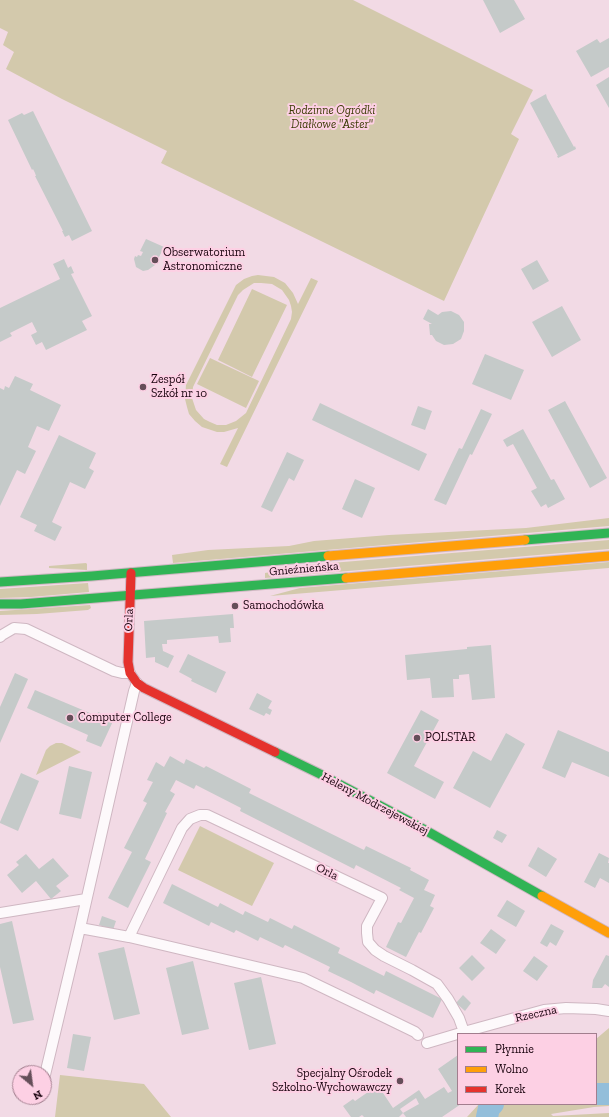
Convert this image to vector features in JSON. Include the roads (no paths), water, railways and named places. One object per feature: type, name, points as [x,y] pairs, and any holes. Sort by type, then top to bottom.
[{"type":"street","name":"Gnieźnieńska","points":[[0,582],[130,573],[609,533]]},
{"type":"street","name":"Gnieźnieńska","points":[[0,604],[21,604],[130,596],[609,556]]},
{"type":"street","name":"Orla","points":[[130,573],[128,662],[130,673],[136,683]]},
{"type":"street","points":[[0,637],[14,628],[26,629],[114,671],[130,673]]},
{"type":"street","points":[[47,1065],[136,683]]},
{"type":"street","name":"Heleny Modrzejewskiej","points":[[136,683],[320,774],[609,933]]},
{"type":"street","name":"Orla","points":[[129,937],[182,828],[190,819],[200,815],[207,815],[382,898],[367,926],[368,942],[374,950],[437,984],[459,1018],[464,1032]]},
{"type":"street","points":[[0,913],[86,899]]},
{"type":"street","points":[[80,928],[129,937],[303,978],[415,1032],[418,1035]]},
{"type":"street","name":"Rzeczna","points":[[464,1032],[544,1010],[566,1008],[609,1011]]},
{"type":"street","points":[[426,1043],[457,1034]]},
{"type":"waterway","points":[[597,1094],[609,1094]]},
{"type":"waterway","points":[[487,1117],[489,1108],[492,1105]]},
{"type":"place","name":"Obserwatorium Astronomiczne","points":[[155,260]]},
{"type":"place","name":"Zespół Szkół nr 10","points":[[143,387]]},
{"type":"place","name":"Samochodówka","points":[[235,606]]},
{"type":"place","name":"Computer College","points":[[70,718]]},
{"type":"place","name":"POLSTAR","points":[[417,738]]},
{"type":"place","name":"Specjalny Ośrodek Szkolno-Wychowawczy","points":[[400,1081]]},
{"type":"park label","name":"Rodzinne Ogródki Diałkowe \"Aster\"","points":[[332,118]]}]
